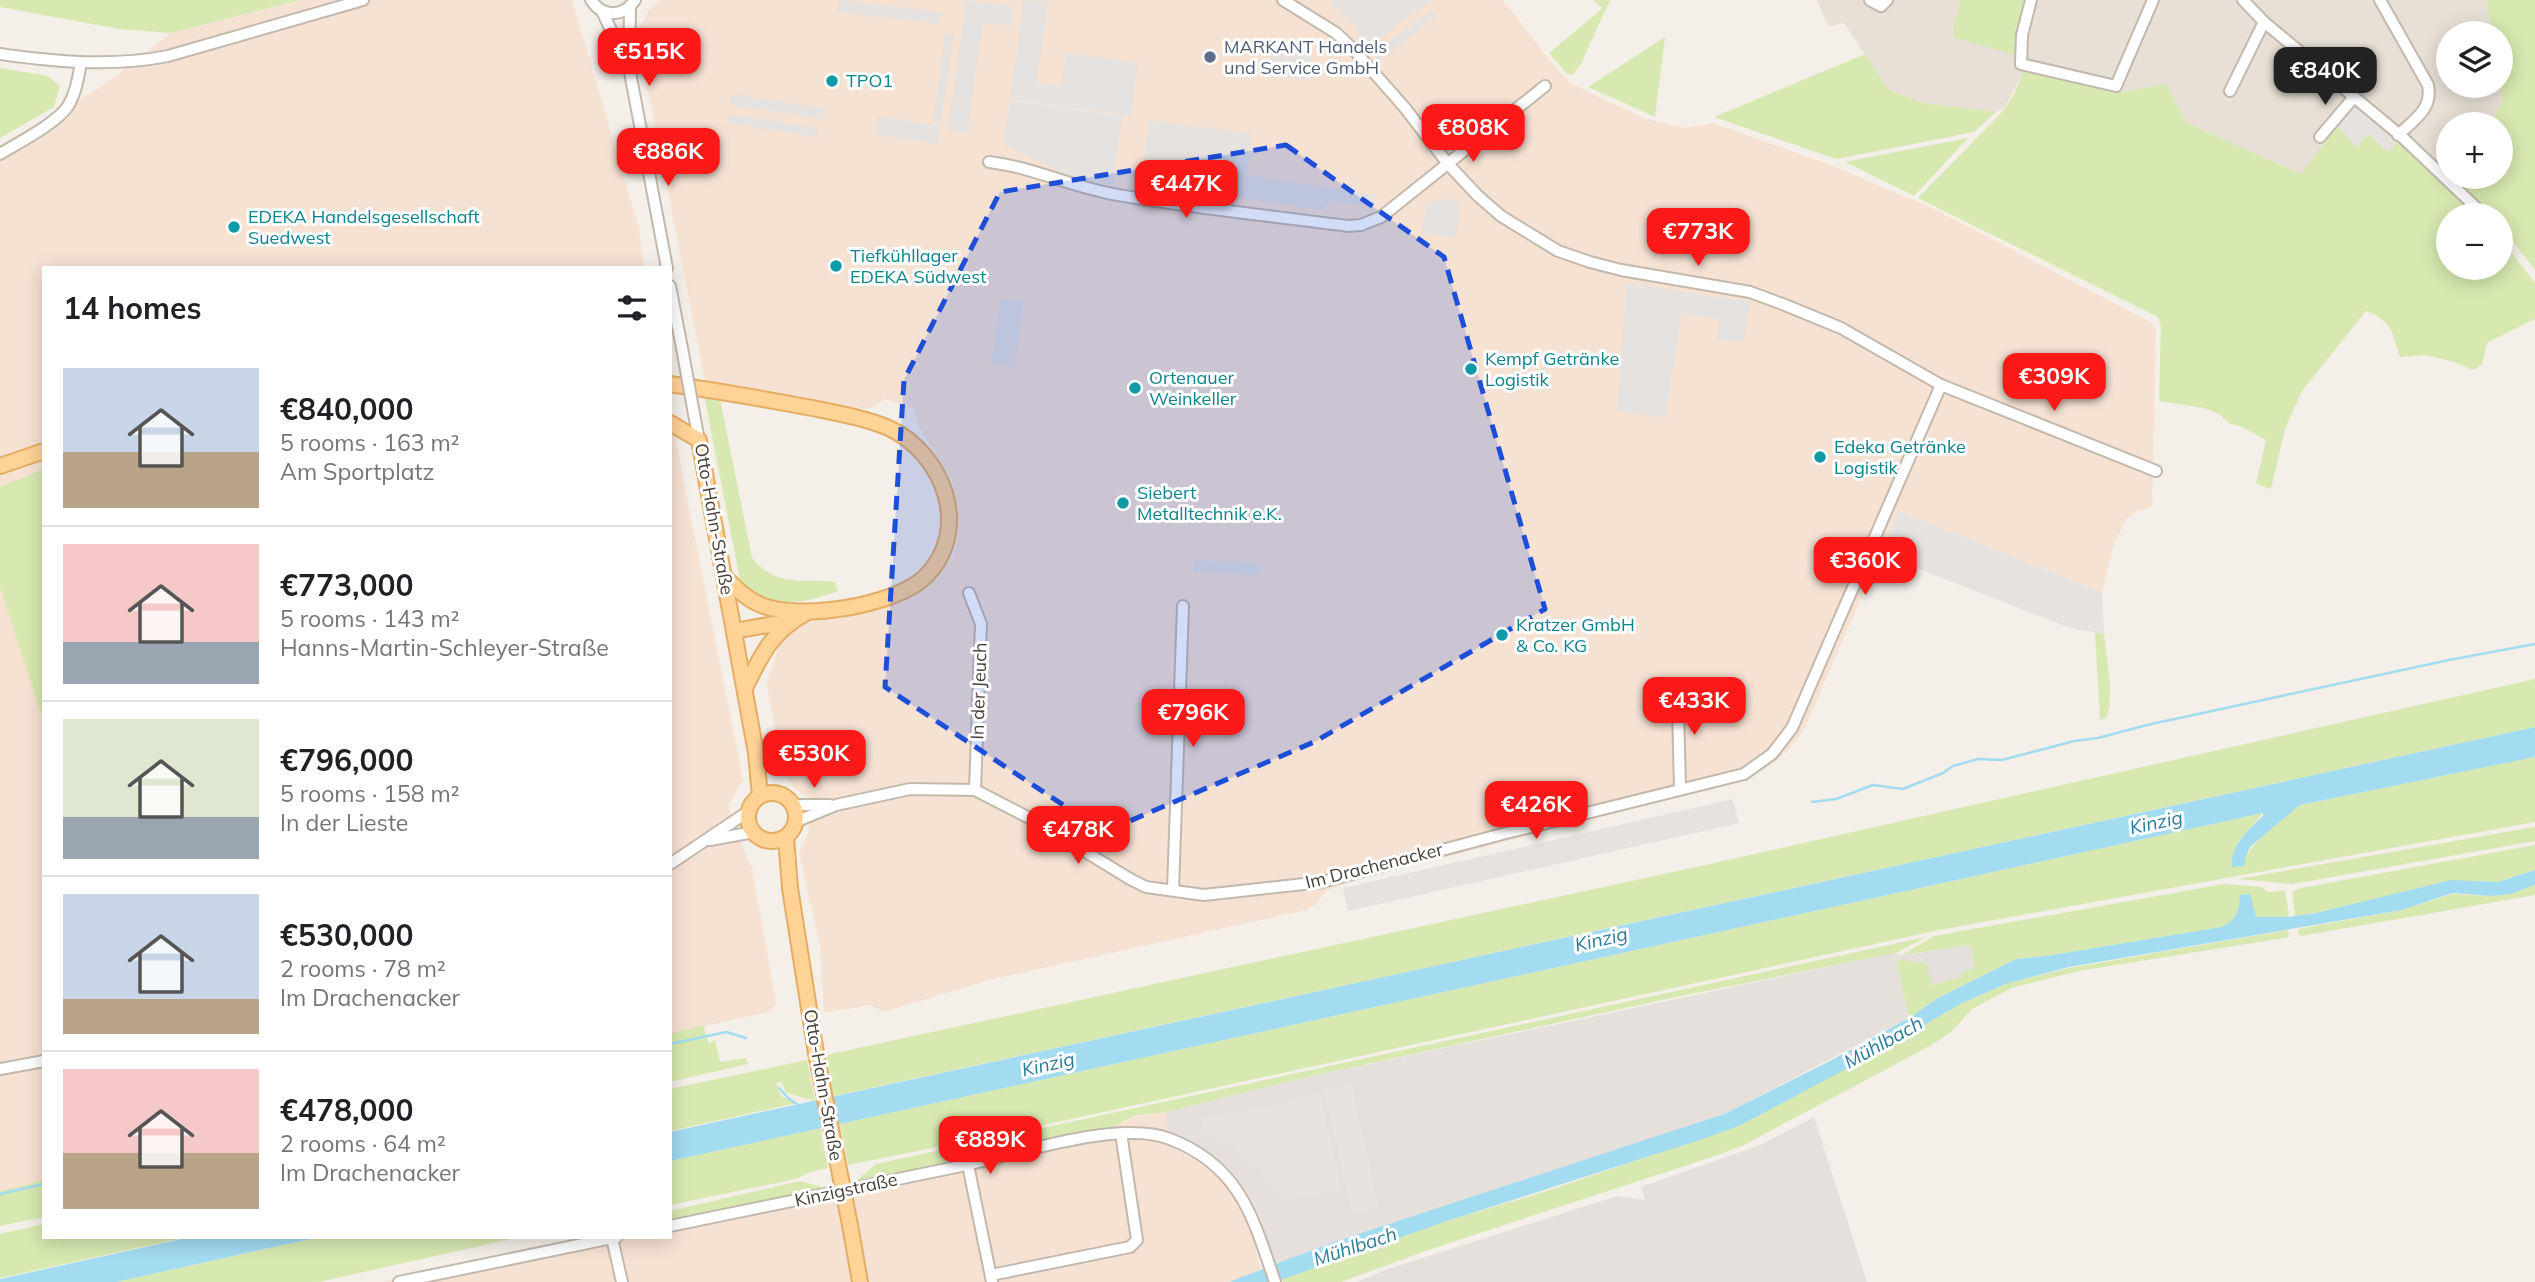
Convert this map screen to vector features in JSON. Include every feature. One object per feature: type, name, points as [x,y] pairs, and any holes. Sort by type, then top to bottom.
[{"type":"main road","points":[[672,384],[768,399],[869,421],[890,429],[918,446],[934,467],[945,492],[949,516],[947,534],[941,554],[923,579],[891,597],[807,613],[792,621],[769,641],[745,688]]},
{"type":"main road","points":[[672,424],[699,440]]},
{"type":"main road","name":"Otto-Hahn-Straße","points":[[699,440],[757,753],[760,796]]},
{"type":"main road","points":[[0,466],[42,451]]},
{"type":"main road","points":[[724,576],[749,599],[763,606],[807,613]]},
{"type":"main road","points":[[734,631],[792,621]]},
{"type":"main road","name":"Otto-Hahn-Straße","points":[[757,753],[776,794]]},
{"type":"main road","points":[[776,794],[793,805],[795,822],[786,837],[769,841],[754,832],[750,826],[749,811],[760,796],[776,794]]},
{"type":"main road","name":"Otto-Hahn-Straße","points":[[786,837],[790,888],[816,1052],[860,1282]]},
{"type":"main road","name":"Otto-Hahn-Straße","points":[[769,841],[790,888]]},
{"type":"street","points":[[0,54],[115,64],[168,56],[363,0]]},
{"type":"street","points":[[591,0],[602,12],[629,67]]},
{"type":"street","points":[[1283,0],[1336,33],[1354,50],[1405,108],[1448,164],[1501,216],[1558,251],[1621,270],[1750,292],[1841,328],[1941,385],[2156,471]]},
{"type":"street","points":[[1870,0],[1881,6],[1887,0]]},
{"type":"street","points":[[2031,0],[2022,36],[2021,64],[2116,86],[2153,0]]},
{"type":"street","points":[[2243,0],[2264,22],[2398,135],[2471,203]]},
{"type":"street","points":[[2380,0],[2428,85],[2430,96],[2426,110],[2398,135]]},
{"type":"street","points":[[602,12],[615,14],[633,4]]},
{"type":"street","points":[[633,4],[629,67],[667,266]]},
{"type":"street","points":[[2230,91],[2264,22]]},
{"type":"street","points":[[0,154],[36,133],[67,108],[77,86],[82,63]]},
{"type":"street","points":[[989,162],[1016,165],[1074,186],[1118,195],[1348,226],[1361,225],[1381,217],[1545,86]]},
{"type":"street","points":[[2320,137],[2354,97]]},
{"type":"street","name":"Otto-Hahn-Straße","points":[[672,296],[699,440]]},
{"type":"street","name":"Im Drachenacker","points":[[795,822],[836,805],[910,789],[975,790],[1037,822],[1146,887],[1205,895],[1322,882],[1744,774],[1783,743],[1803,703],[1941,385]]},
{"type":"street","name":"In der Jeuch","points":[[970,593],[981,624],[975,790]]},
{"type":"street","points":[[1173,890],[1182,606]]},
{"type":"street","points":[[1672,694],[1678,707],[1680,789]]},
{"type":"street","name":"Im Drachenacker","points":[[793,805],[836,805]]},
{"type":"street","points":[[672,863],[749,811]]},
{"type":"street","points":[[707,841],[754,832]]},
{"type":"street","points":[[0,1069],[42,1061]]},
{"type":"street","points":[[968,1165],[992,1279],[1130,1247],[1137,1240],[1121,1133]]},
{"type":"street","name":"Kinzigstraße","points":[[672,1226],[968,1165],[1071,1141],[1121,1133],[1168,1138],[1191,1150],[1224,1174],[1240,1192],[1250,1211],[1275,1282]]},
{"type":"street","points":[[399,1282],[609,1239]]},
{"type":"street","points":[[614,1239],[622,1282]]},
{"type":"highlighted area","points":[[1286,145],[1444,257],[1545,609],[1314,742],[1104,832],[885,687],[904,380],[1000,192]]},
{"type":"shaded area","points":[[300,0],[572,0],[638,225],[644,266],[42,266],[42,1180],[0,1191],[0,145],[104,85],[171,33]]},
{"type":"shaded area","points":[[660,0],[1503,0],[1556,68],[1572,84],[1646,119],[1684,128],[1713,123],[1828,164],[1936,210],[2150,322],[2156,329],[2152,507],[2136,511],[2125,521],[2112,549],[2102,593],[1899,511],[1802,734],[1782,756],[1760,772],[1733,783],[1352,881],[1326,891],[1316,904],[1306,910],[989,980],[884,1012],[870,1005],[824,1013],[820,945],[799,853],[809,831],[806,797],[792,786],[786,775],[767,685],[781,637],[792,628],[812,621],[868,612],[898,603],[916,593],[937,575],[953,556],[957,537],[954,492],[951,479],[920,429],[913,409],[884,399],[867,409],[705,381],[640,49],[641,26],[650,8]]},
{"type":"shaded area","points":[[839,0],[942,12],[940,24],[838,12]]},
{"type":"shaded area","points":[[966,0],[1013,6],[1011,26],[983,22],[967,133],[948,130]]},
{"type":"shaded area","points":[[1024,0],[1048,2],[1036,83],[1061,86],[1066,53],[1138,63],[1131,116],[1010,99]]},
{"type":"shaded area","points":[[1329,0],[1431,0],[1371,45]]},
{"type":"shaded area","points":[[1817,0],[2486,0],[2490,21],[2436,21],[2436,98],[2502,98],[2502,102],[2497,112],[2436,112],[2436,177],[2357,102],[2301,175],[2185,122],[2167,84],[2115,93],[2024,69],[2005,108],[1996,112],[1923,103],[1888,90],[1844,23],[1828,26]]},
{"type":"shaded area","points":[[1431,10],[1436,17],[1379,61],[1373,54]]},
{"type":"shaded area","points":[[945,34],[954,35],[941,124],[933,122]]},
{"type":"shaded area","points":[[1274,43],[1312,48],[1308,80],[1268,76]]},
{"type":"shaded area","points":[[731,94],[824,108],[823,119],[730,105]]},
{"type":"shaded area","points":[[1010,100],[1122,116],[1113,185],[1079,180],[1003,145]]},
{"type":"shaded area","points":[[2356,101],[2398,141],[2388,152],[2368,134],[2357,148],[2337,126]]},
{"type":"shaded area","points":[[729,114],[818,128],[817,137],[728,123]]},
{"type":"shaded area","points":[[878,116],[940,126],[937,144],[875,134]]},
{"type":"shaded area","points":[[1149,120],[1252,134],[1247,175],[1375,195],[1374,207],[1327,201],[1324,210],[1155,186],[1157,175],[1142,173]]},
{"type":"shaded area","points":[[1450,199],[1461,202],[1455,238],[1422,233],[1427,203]]},
{"type":"shaded area","points":[[1627,283],[1750,302],[1743,342],[1717,340],[1720,320],[1682,313],[1665,418],[1617,410]]},
{"type":"shaded area","points":[[1001,299],[1024,302],[1014,367],[991,364]]},
{"type":"shaded area","points":[[672,422],[743,780],[728,805],[752,868],[776,1003],[772,1011],[672,1034]]},
{"type":"shaded area","points":[[1899,511],[2102,593],[2104,634],[2070,628],[1881,554]]},
{"type":"shaded area","points":[[1194,560],[1261,563],[1260,575],[1193,572]]},
{"type":"shaded area","points":[[1733,799],[1739,823],[1348,911],[1343,888]]},
{"type":"shaded area","points":[[1970,945],[1974,968],[1961,972],[1962,977],[1931,985],[1896,963],[1909,1018],[1724,1114],[1275,1264],[1262,1222],[1247,1192],[1227,1166],[1201,1146],[1169,1133],[1165,1112],[1303,1078],[1894,953],[1902,955]]},
{"type":"shaded area","points":[[1351,1083],[1379,1208],[1352,1214],[1324,1090]]},
{"type":"shaded area","points":[[1320,1094],[1341,1188],[1288,1202],[1260,1169],[1230,1146],[1201,1129],[1203,1119]]},
{"type":"shaded area","points":[[1165,1112],[1172,1148],[1195,1160],[1225,1183],[1239,1198],[1248,1218],[1261,1270],[1229,1282],[383,1282],[588,1239],[672,1239],[672,1222],[1107,1130],[1134,1117]]},
{"type":"shaded area","points":[[1814,1117],[1867,1282],[1357,1282],[1385,1270],[1617,1196],[1645,1200],[1641,1187],[1760,1145]]},
{"type":"green space","points":[[0,0],[300,0],[171,33],[119,29],[0,7]]},
{"type":"green space","points":[[1593,0],[1610,0],[1580,66],[1572,75],[1567,74],[1549,53],[1603,8]]},
{"type":"green space","points":[[1961,0],[2027,0],[2017,56],[1954,37],[1953,29]]},
{"type":"green space","points":[[2486,0],[2535,0],[2535,270],[2513,242],[2513,203],[2478,203],[2463,189],[2513,189],[2513,112],[2497,112],[2502,98],[2513,98],[2513,21],[2490,21]]},
{"type":"green space","points":[[1665,37],[1655,117],[1588,87]]},
{"type":"green space","points":[[1865,54],[1888,90],[1923,103],[1996,112],[1974,132],[1836,159],[1714,117]]},
{"type":"green space","points":[[0,68],[48,76],[60,86],[54,107],[0,138]]},
{"type":"green space","points":[[2024,69],[2115,93],[2167,84],[2185,122],[2301,174],[2337,126],[2350,138],[2368,134],[2388,151],[2398,141],[2436,176],[2436,189],[2451,189],[2466,203],[2436,203],[2436,280],[2513,280],[2513,255],[2535,283],[2535,319],[2487,343],[2482,364],[2476,369],[2470,369],[2455,362],[2425,355],[2400,357],[2390,328],[2381,319],[2366,311],[2302,391],[2285,429],[2271,489],[2256,484],[2266,440],[2240,426],[2230,424],[2219,414],[2204,408],[2159,401],[2161,327],[2158,317],[1918,198],[2005,109]]},
{"type":"green space","points":[[1968,138],[1914,196],[1845,162]]},
{"type":"green space","points":[[704,395],[720,399],[752,558],[762,568],[781,578],[835,582],[838,591],[812,599],[774,601],[762,597],[740,580]]},
{"type":"green space","points":[[42,470],[42,717],[0,587],[0,487]]},
{"type":"green space","points":[[2095,632],[2104,634],[2110,690],[2109,711],[2106,718],[2100,720]]},
{"type":"green space","points":[[2535,679],[2535,727],[834,1096],[826,1055],[1719,862]]},
{"type":"green space","points":[[2535,757],[2535,822],[1939,930],[1030,1128],[848,1165],[840,1124],[2263,813],[2238,842],[2246,855],[2258,840],[2300,805]]},
{"type":"green space","points":[[2535,827],[2535,841],[2292,884],[2238,879]]},
{"type":"green space","points":[[2535,845],[2535,870],[2498,882],[2440,883],[2295,916],[2292,892],[2301,888]]},
{"type":"green space","points":[[2224,884],[2262,887],[2268,892],[2285,891],[2289,914],[2287,917],[2255,917],[2250,894],[2241,895],[2237,915],[2221,927],[2016,959],[1938,998],[1909,1018],[1896,963],[1899,960],[1926,963],[1932,985],[1961,977],[1961,972],[1974,968],[1970,945],[1902,955],[1934,936]]},
{"type":"green space","points":[[2535,885],[2535,895],[2301,936],[2298,933],[2298,929],[2402,910],[2452,894],[2492,896],[2510,894]]},
{"type":"green space","points":[[2288,930],[2289,937],[2079,971],[2011,988],[1972,1009],[1951,1032],[1930,1046],[1742,1146],[1431,1249],[1341,1282],[1283,1282],[1282,1279],[1447,1221],[1547,1191],[1741,1125],[1964,1002],[2008,983],[2069,968]]},
{"type":"green space","points":[[1926,937],[1896,953],[1681,996],[1303,1078],[1165,1112],[1134,1116],[1107,1130],[852,1184],[876,1164]]},
{"type":"green space","points":[[703,1025],[709,1044],[715,1040],[720,1062],[746,1058],[748,1064],[672,1082],[672,1033]]},
{"type":"green space","points":[[807,1060],[815,1101],[786,1093],[782,1082],[776,1083],[781,1096],[797,1103],[672,1131],[672,1089]]},
{"type":"green space","points":[[820,1128],[828,1168],[796,1179],[672,1205],[672,1161]]},
{"type":"green space","points":[[42,1180],[42,1217],[0,1226],[0,1191]]},
{"type":"green space","points":[[800,1181],[829,1189],[672,1222],[672,1211]]},
{"type":"green space","points":[[42,1224],[42,1239],[178,1239],[0,1278],[0,1234]]},
{"type":"green space","points":[[312,1239],[511,1239],[319,1282],[116,1282]]},
{"type":"water","name":"Kinzig","points":[[2535,727],[2535,757],[2300,805],[2251,846],[2244,866],[2232,867],[2234,852],[2241,839],[2263,813],[672,1161],[672,1132]]},
{"type":"water","name":"Mühlbach","points":[[2535,870],[2535,885],[2510,894],[2492,896],[2452,893],[2402,910],[2069,967],[2008,983],[1964,1002],[1741,1125],[1447,1221],[1275,1282],[1229,1282],[1328,1244],[1724,1114],[1826,1063],[1909,1018],[1938,998],[2016,959],[2221,927],[2236,915],[2240,895],[2250,894],[2256,917],[2287,917],[2316,913],[2451,880],[2498,882]]},
{"type":"water","points":[[182,1239],[311,1239],[116,1282],[0,1282],[0,1279]]},
{"type":"waterway","points":[[1812,802],[1836,799],[1873,785],[1903,789],[1943,773],[1953,766],[1978,759],[2002,760],[2147,725],[2535,644]]},
{"type":"waterway","points":[[672,1044],[726,1032],[746,1038]]},
{"type":"waterway","points":[[779,1088],[800,1106]]},
{"type":"waterway","points":[[0,1194],[42,1184]]},
{"type":"place","name":"MARKANT Handels und Service GmbH","points":[[1210,57]]},
{"type":"place","name":"TPO1","points":[[832,81]]},
{"type":"place","name":"EDEKA Handelsgesellschaft Suedwest","points":[[234,227]]},
{"type":"place","name":"Tiefkühllager EDEKA Südwest","points":[[836,266]]},
{"type":"place","name":"Kempf Getränke Logistik","points":[[1471,369]]},
{"type":"place","name":"Ortenauer Weinkeller","points":[[1135,388]]},
{"type":"place","name":"Edeka Getränke Logistik","points":[[1820,457]]},
{"type":"place","name":"Siebert Metalltechnik e.K.","points":[[1123,503]]},
{"type":"place","name":"Kratzer GmbH & Co. KG","points":[[1502,635]]}]
